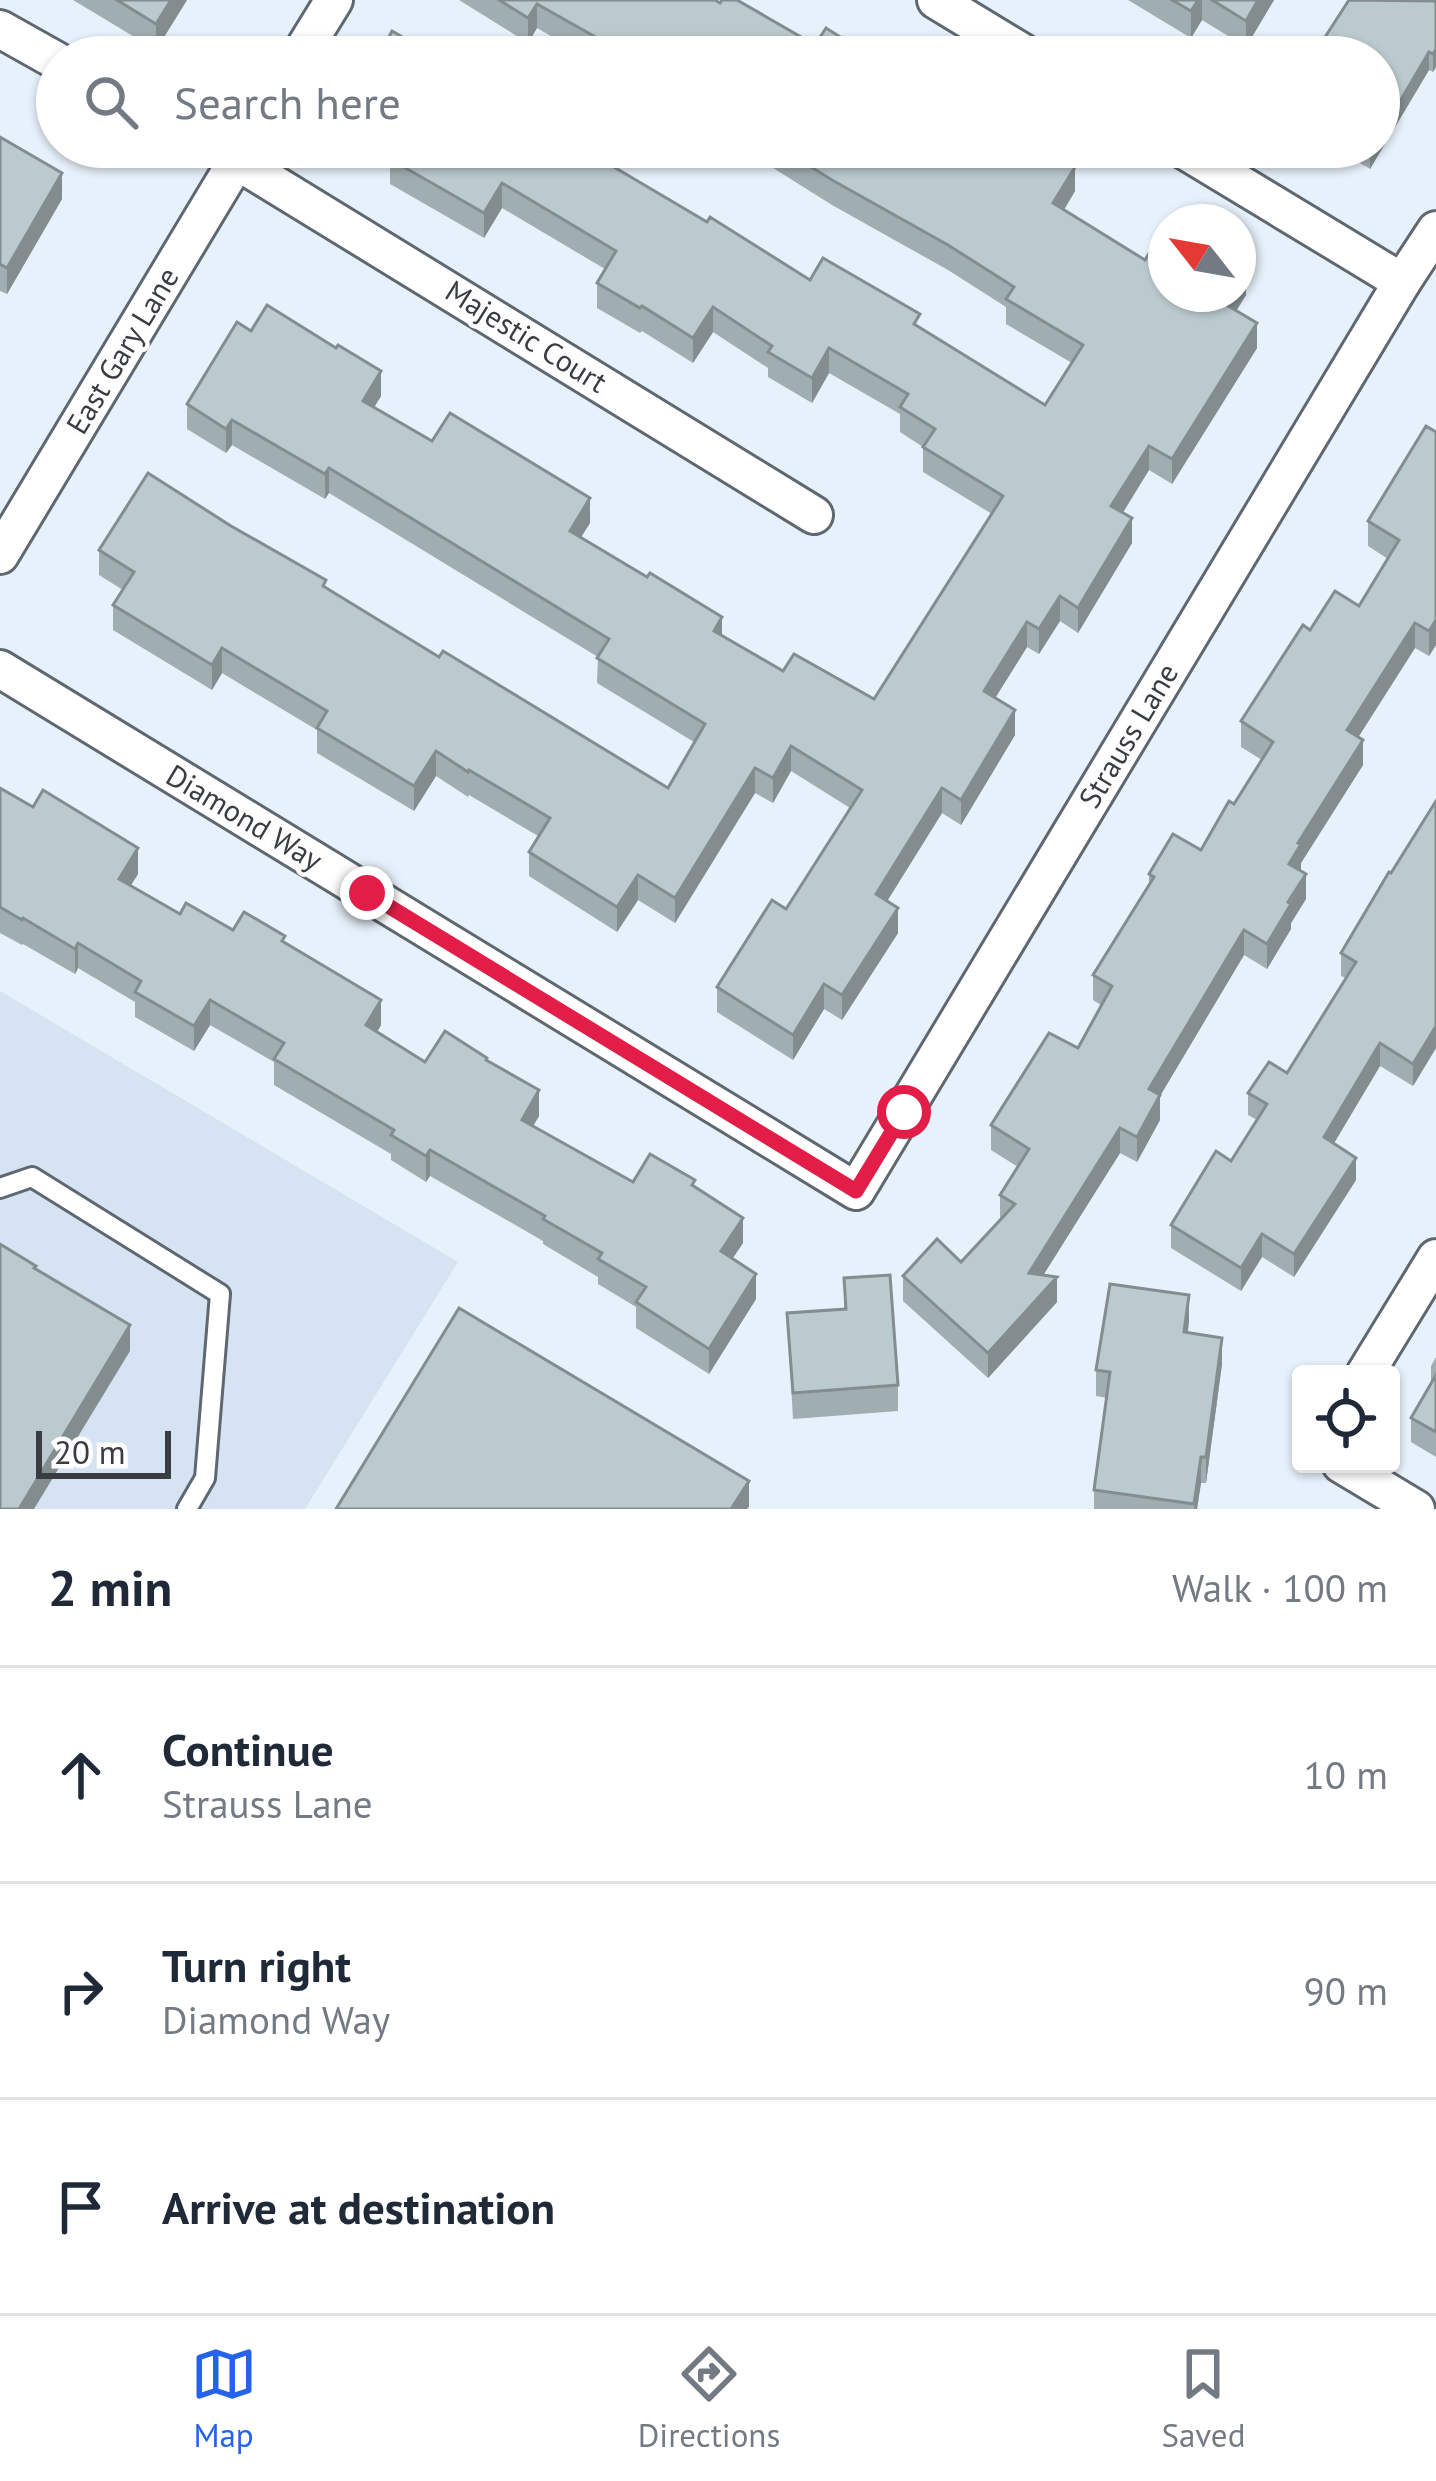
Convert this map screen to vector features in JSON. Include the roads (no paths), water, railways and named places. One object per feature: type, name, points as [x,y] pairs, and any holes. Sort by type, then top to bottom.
[{"type":"street","points":[[312,36],[334,0]]},
{"type":"street","points":[[936,0],[995,36]]},
{"type":"street","points":[[0,29],[36,49]]},
{"type":"street","name":"East Gary Lane","points":[[0,555],[222,168]]},
{"type":"street","name":"Majestic Court","points":[[259,168],[814,515]]},
{"type":"street","points":[[1214,168],[1402,282]]},
{"type":"street","name":"Strauss Lane","points":[[856,1191],[1436,230]]},
{"type":"street","name":"Diamond Way","points":[[0,669],[856,1191]]},
{"type":"street","points":[[1371,1365],[1436,1258]]},
{"type":"street","points":[[1356,1473],[1416,1509]]},
{"type":"lane","points":[[0,1188],[32,1177],[220,1294],[205,1478],[187,1509]]}]
